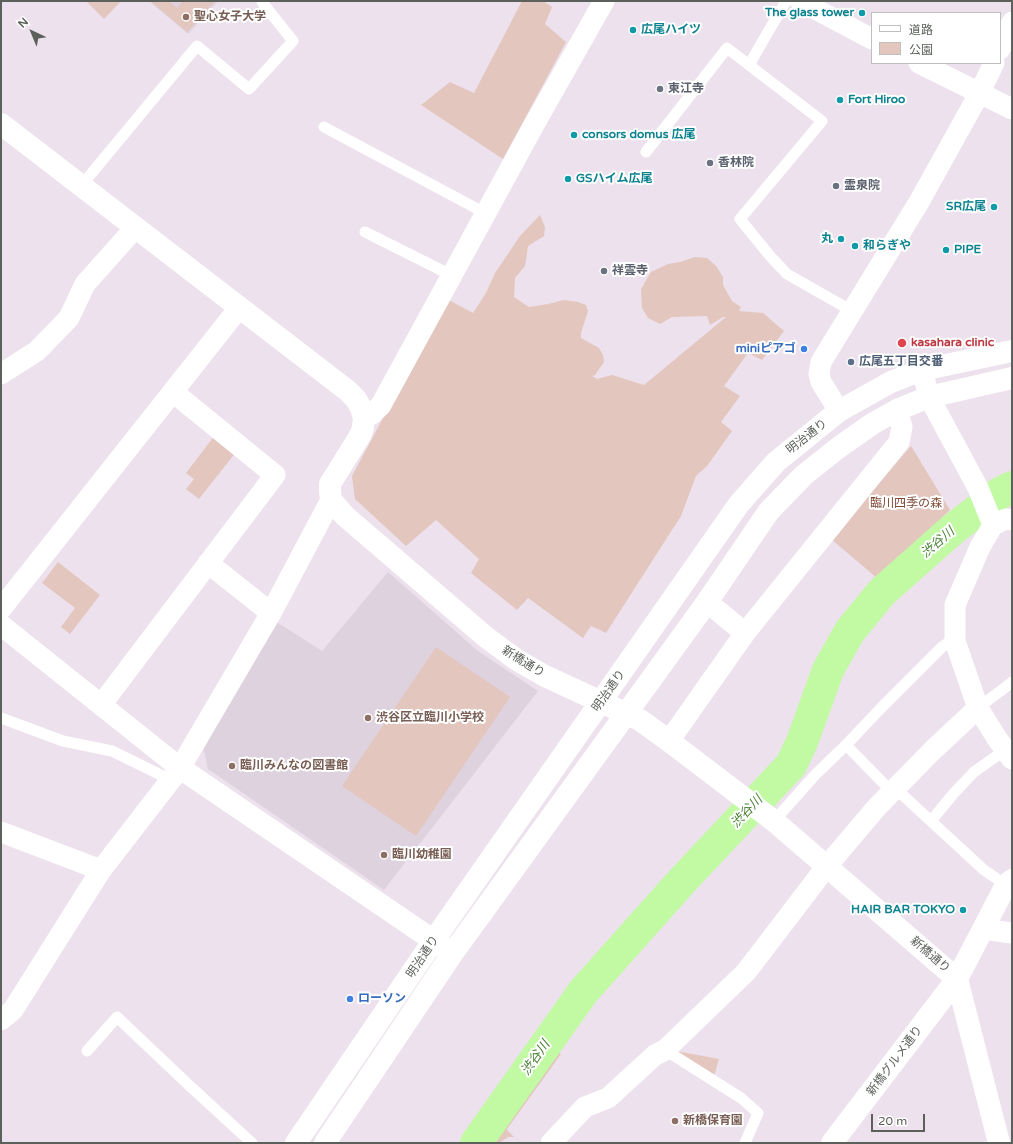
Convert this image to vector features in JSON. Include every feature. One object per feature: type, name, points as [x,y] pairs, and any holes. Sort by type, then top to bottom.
[{"type":"street","points":[[364,418],[372,414],[381,405],[485,213],[604,1]]},
{"type":"street","points":[[800,1],[871,37]]},
{"type":"street","points":[[1001,47],[1012,22]]},
{"type":"street","points":[[921,64],[1012,109]]},
{"type":"street","points":[[840,411],[821,382],[819,374],[820,362],[918,202],[980,94],[994,64]]},
{"type":"street","points":[[1,124],[348,391],[356,399],[364,418],[361,434],[330,484],[331,500],[271,613],[175,774],[101,870],[13,1010],[1,1020]]},
{"type":"street","points":[[1,374],[37,351],[69,318],[85,284],[135,228]]},
{"type":"street","points":[[1,609],[239,308]]},
{"type":"street","name":"明治通り","points":[[296,1143],[434,940],[739,504],[776,462],[840,411],[891,382],[922,370],[1012,351]]},
{"type":"street","points":[[922,370],[929,397],[978,488],[998,521],[980,547],[955,605],[955,641],[978,708],[1008,755]]},
{"type":"street","name":"明治通り","points":[[325,1143],[452,954],[706,602],[768,511],[804,475],[872,424],[897,410],[929,397],[1012,378]]},
{"type":"street","points":[[101,705],[274,475],[173,392]]},
{"type":"street","points":[[670,741],[745,633],[900,442],[902,427],[897,410]]},
{"type":"street","name":"新橋通り","points":[[331,500],[345,516],[487,638],[518,660],[546,676],[640,720],[670,741],[774,821],[957,979],[999,1143]]},
{"type":"street","points":[[208,563],[271,613]]},
{"type":"street","points":[[706,602],[745,633]]},
{"type":"street","points":[[1,625],[101,705],[175,774],[434,940],[452,954]]},
{"type":"street","points":[[551,1143],[585,1108],[608,1098],[655,1054],[665,1050],[746,972],[827,866],[877,807],[978,708]]},
{"type":"street","points":[[1,832],[101,870]]},
{"type":"street","name":"新橋グルメ通り","points":[[832,1143],[957,979],[1009,882]]},
{"type":"street","points":[[983,929],[1012,933]]},
{"type":"lane","points":[[749,64],[786,1]]},
{"type":"lane","points":[[81,186],[197,46],[248,89],[293,41],[262,2]]},
{"type":"lane","points":[[646,152],[727,48],[749,64],[822,121],[740,219],[770,256],[787,274],[852,311]]},
{"type":"lane","points":[[324,127],[485,213]]},
{"type":"lane","points":[[365,232],[451,275]]},
{"type":"lane","points":[[774,821],[816,775],[942,647],[955,638]]},
{"type":"lane","points":[[978,708],[1012,682]]},
{"type":"lane","points":[[1,718],[64,741],[112,751],[175,774]]},
{"type":"lane","points":[[846,745],[984,870],[1009,882]]},
{"type":"lane","points":[[931,821],[974,772],[1008,755]]},
{"type":"lane","points":[[88,1051],[117,1017],[252,1143]]},
{"type":"lane","points":[[665,1050],[741,1098],[758,1113],[747,1142]]},
{"type":"shaded area","name":"聖心女子大学","points":[[149,1],[218,1],[188,34]]},
{"type":"shaded area","name":"渋谷区立臨川小学校","points":[[388,572],[478,651],[538,691],[384,890],[208,769],[203,746],[275,621],[322,651]]},
{"type":"green space","points":[[86,1],[121,1],[104,19]]},
{"type":"green space","name":"聖心女子大学","points":[[150,1],[169,1],[177,8],[183,1],[215,1],[187,32]]},
{"type":"green space","points":[[522,1],[543,1],[552,7],[545,24],[566,42],[503,159],[421,105],[450,82],[474,93]]},
{"type":"green space","points":[[540,215],[545,227],[544,236],[528,246],[525,266],[515,278],[514,297],[529,307],[564,300],[586,305],[588,311],[581,333],[581,338],[599,348],[603,355],[604,362],[595,375],[592,376],[597,379],[612,375],[644,385],[726,317],[723,317],[710,325],[707,316],[672,317],[660,324],[648,318],[642,308],[641,289],[651,272],[668,264],[695,257],[707,258],[716,266],[723,277],[723,285],[732,301],[741,307],[739,311],[763,313],[784,331],[762,360],[748,353],[724,386],[740,396],[721,422],[732,431],[707,466],[696,476],[681,516],[606,633],[591,626],[583,638],[528,598],[517,610],[471,573],[479,559],[436,520],[406,546],[355,499],[352,476],[447,299],[473,313],[486,293],[495,273],[520,236]]},
{"type":"green space","points":[[215,435],[236,452],[199,499],[186,489],[194,479],[186,473]]},
{"type":"green space","name":"臨川四季の森","points":[[911,446],[950,510],[877,578],[831,539]]},
{"type":"green space","points":[[58,562],[100,595],[70,634],[61,627],[75,608],[42,583]]},
{"type":"green space","points":[[436,647],[510,697],[416,836],[342,786]]},
{"type":"green space","points":[[676,1051],[719,1059],[714,1076]]},
{"type":"green space","points":[[558,1052],[561,1054],[507,1129],[514,1137],[508,1137],[499,1143],[492,1143]]},
{"type":"waterway","name":"渋谷川","points":[[476,1143],[583,992],[682,881],[791,765],[802,742],[828,670],[850,631],[882,592],[952,530],[1000,493],[1012,487]]},
{"type":"place","name":"The glass tower","points":[[862,13]]},
{"type":"place","name":"聖心女子大学","points":[[186,17]]},
{"type":"place","name":"広尾ハイツ","points":[[633,30]]},
{"type":"place","name":"東江寺","points":[[660,89]]},
{"type":"place","name":"Fort Hiroo","points":[[840,100]]},
{"type":"place","name":"consors domus 広尾","points":[[574,135]]},
{"type":"place","name":"香林院","points":[[710,163]]},
{"type":"place","name":"GSハイム広尾","points":[[568,179]]},
{"type":"place","name":"霊泉院","points":[[836,186]]},
{"type":"place","name":"SR広尾","points":[[994,207]]},
{"type":"place","name":"丸","points":[[841,239]]},
{"type":"place","name":"和らぎや","points":[[855,246]]},
{"type":"place","name":"PIPE","points":[[946,250]]},
{"type":"place","name":"祥雲寺","points":[[604,271]]},
{"type":"place","name":"kasahara clinic","points":[[902,343]]},
{"type":"place","name":"miniピアゴ","points":[[804,349]]},
{"type":"place","name":"広尾五丁目交番","points":[[851,362]]},
{"type":"place","name":"渋谷区立臨川小学校","points":[[368,718]]},
{"type":"place","name":"臨川みんなの図書館","points":[[232,766]]},
{"type":"place","name":"臨川幼稚園","points":[[384,855]]},
{"type":"place","name":"HAIR BAR TOKYO","points":[[963,910]]},
{"type":"place","name":"ローソン","points":[[350,999]]},
{"type":"place","name":"新橋保育園","points":[[675,1121]]}]
